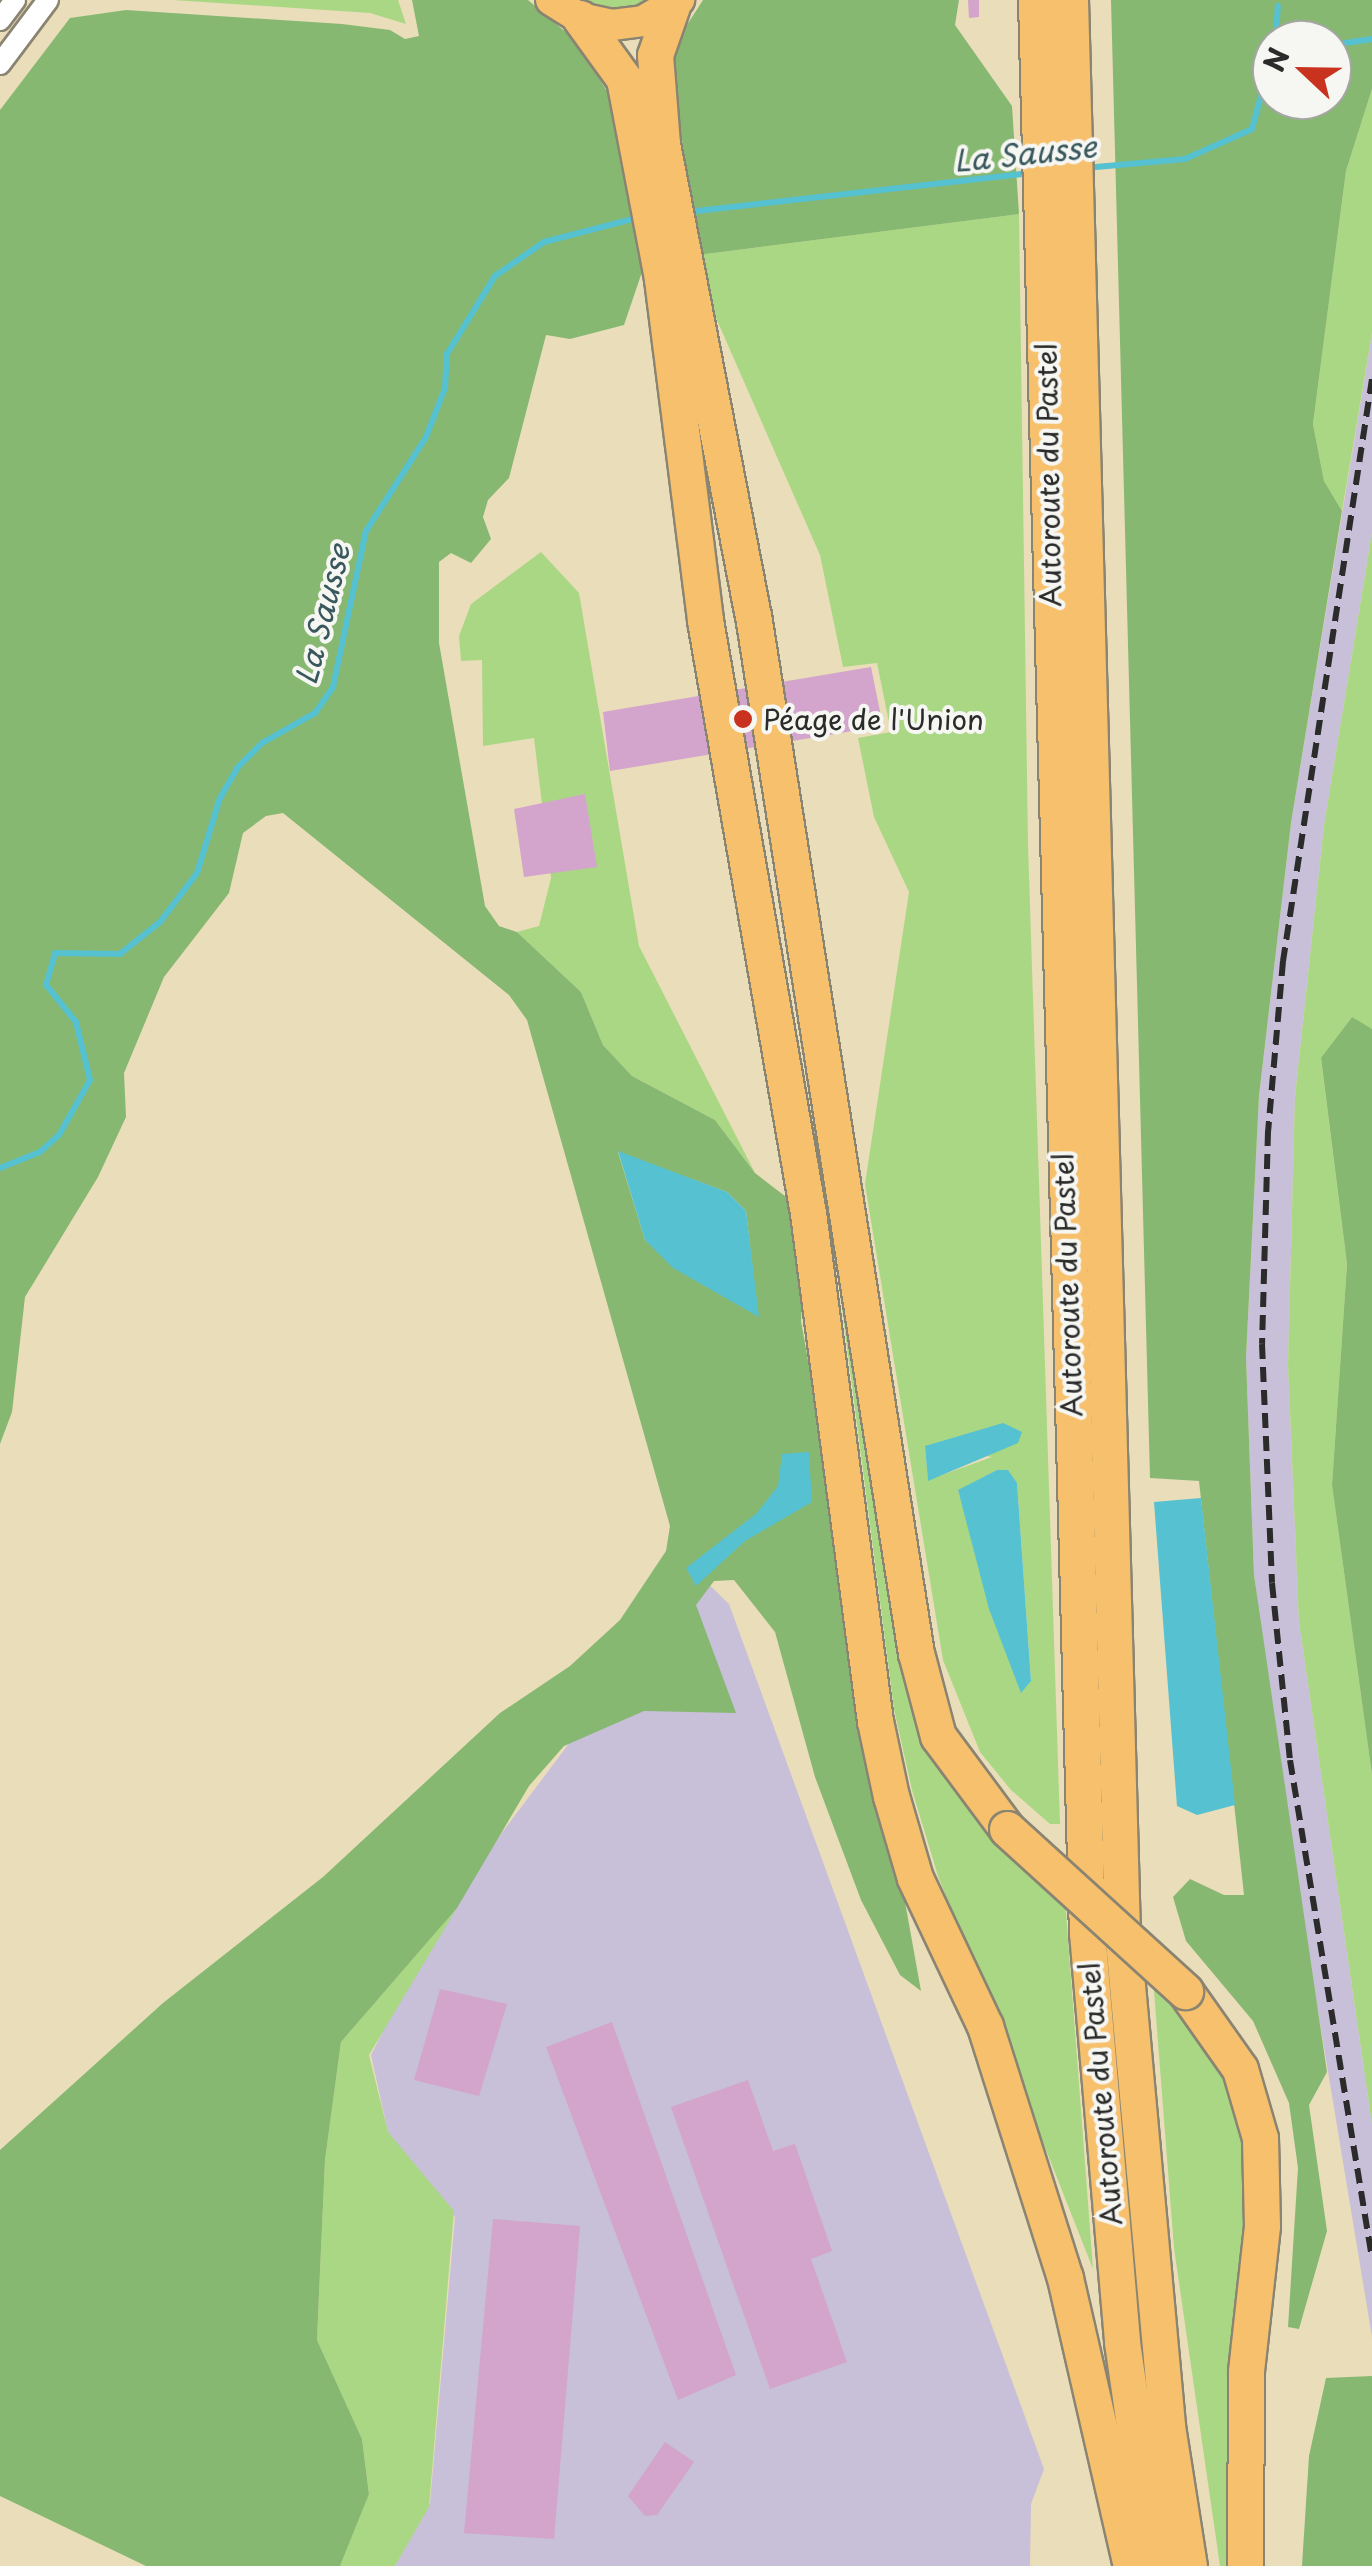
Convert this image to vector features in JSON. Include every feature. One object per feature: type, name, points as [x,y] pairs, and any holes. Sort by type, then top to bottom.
[{"type":"highway","name":"Autoroute du Pastel","points":[[1036,0],[1057,132]]},
{"type":"highway","name":"Autoroute du Pastel","points":[[1070,0],[1057,132],[1088,1932],[1120,2323],[1154,2566]]},
{"type":"highway","points":[[650,146],[654,68],[675,3]]},
{"type":"highway","points":[[566,9],[624,79],[650,146],[797,878],[916,1653],[938,1736],[1007,1829],[1185,1991],[1240,2069],[1260,2138],[1262,2226],[1246,2390],[1244,2566]]},
{"type":"highway","name":"Autoroute du Pastel","points":[[1058,210],[1125,1988],[1167,2426],[1189,2566]]},
{"type":"highway","points":[[675,277],[704,620],[808,1212],[875,1721],[916,1878],[985,2026],[1065,2278],[1132,2566]]},
{"type":"main road","points":[[566,9],[628,24],[675,3]]},
{"type":"street","points":[[0,20],[15,0]]},
{"type":"street","points":[[0,64],[48,0]]},
{"type":"shaded area","points":[[1372,333],[1372,533],[1324,826],[1295,1097],[1288,1365],[1299,1621],[1372,2124],[1372,2337],[1284,1806],[1254,1575],[1246,1358],[1259,1097],[1291,823]]},
{"type":"shaded area","points":[[697,1573],[729,1604],[1044,2469],[1031,2504],[1030,2566],[395,2566],[430,2503],[455,2217],[389,2137],[371,2055],[414,1970],[492,1846]]},
{"type":"green space","points":[[173,0],[398,0],[406,24],[370,13]]},
{"type":"green space","points":[[412,0],[528,0],[575,40],[612,99],[642,272],[624,325],[570,339],[546,335],[509,478],[488,500],[483,517],[491,539],[471,563],[451,553],[439,562],[439,643],[485,906],[499,926],[517,932],[581,992],[603,1045],[632,1076],[715,1120],[755,1173],[807,1213],[801,1321],[921,1991],[900,1975],[861,1900],[815,1777],[775,1632],[734,1580],[714,1581],[696,1605],[736,1713],[644,1711],[564,1746],[529,1786],[457,1908],[341,2042],[325,2160],[317,2340],[362,2439],[369,2494],[340,2566],[146,2566],[0,2496],[0,2150],[163,2003],[323,1877],[500,1713],[570,1666],[620,1620],[666,1551],[670,1526],[527,1020],[509,995],[283,813],[266,816],[243,833],[229,893],[164,977],[124,1073],[126,1117],[98,1177],[25,1297],[12,1412],[0,1444],[0,110],[70,18],[126,10],[342,24],[390,30],[405,39],[419,36]],"holes":[[[618,1152],[727,1192],[746,1211],[758,1316],[645,1240]]]},
{"type":"green space","points":[[579,0],[656,0],[623,10]]},
{"type":"green space","points":[[703,0],[959,0],[955,25],[1012,106],[1019,214],[698,255],[672,68],[685,28]]},
{"type":"green space","points":[[1111,0],[1372,0],[1372,89],[1346,171],[1313,424],[1324,481],[1342,511],[1291,823],[1259,1096],[1246,1358],[1254,1575],[1327,2072],[1309,2105],[1327,2231],[1299,2329],[1288,2327],[1298,2168],[1289,2103],[1253,2021],[1186,1941],[1173,1897],[1190,1879],[1224,1895],[1244,1895],[1199,1481],[1150,1478]]},
{"type":"green space","points":[[1372,89],[1372,333],[1342,511],[1324,481],[1313,424],[1346,171]]},
{"type":"green space","points":[[1019,214],[1028,845],[1060,1824],[1050,1824],[1011,1790],[980,1752],[943,1660],[865,1184],[909,892],[874,817],[858,738],[891,732],[877,663],[843,667],[820,555],[702,286],[698,255]],"holes":[[[925,1446],[992,1457],[928,1480]],[[997,1470],[1017,1483],[1031,1680],[1021,1692],[958,1491]]]},
{"type":"green space","points":[[1372,533],[1372,1029],[1351,1018],[1321,1059],[1347,1264],[1332,1485],[1372,1775],[1372,2124],[1299,1621],[1288,1365],[1295,1097],[1324,826]]},
{"type":"green space","points":[[541,552],[579,593],[639,946],[755,1173],[715,1120],[632,1076],[603,1045],[581,992],[517,932],[539,926],[551,878],[534,738],[483,746],[482,660],[461,661],[459,636],[471,604]]},
{"type":"green space","points":[[1352,1017],[1372,1029],[1372,1775],[1332,1485],[1347,1264],[1321,1058]]},
{"type":"green space","points":[[825,1178],[964,1796],[976,1819],[1065,1899],[1093,2269],[938,1876],[912,1790],[894,1709]]},
{"type":"green space","points":[[457,1908],[369,2055],[388,2132],[454,2211],[429,2507],[395,2566],[340,2566],[369,2493],[362,2439],[317,2340],[325,2160],[341,2042]]},
{"type":"green space","points":[[1153,1978],[1217,2045],[1250,2134],[1234,2566],[1220,2566],[1174,2248]]},
{"type":"green space","points":[[1372,2376],[1372,2566],[1302,2566],[1309,2456],[1326,2378]]},
{"type":"water","points":[[618,1151],[727,1192],[746,1211],[759,1317],[673,1268],[645,1240]]},
{"type":"water","points":[[1003,1423],[1022,1432],[1018,1443],[928,1481],[925,1446]]},
{"type":"water","points":[[809,1452],[812,1502],[745,1541],[696,1586],[686,1568],[757,1513],[778,1486],[782,1454]]},
{"type":"water","points":[[997,1470],[1008,1470],[1017,1483],[1031,1681],[1021,1693],[989,1609],[958,1490]]},
{"type":"water","points":[[1201,1498],[1235,1805],[1197,1815],[1177,1806],[1154,1502]]},
{"type":"building","points":[[968,0],[979,0],[979,17],[969,18]]},
{"type":"building","name":"Péage de l'Union","points":[[871,667],[883,726],[610,771],[603,712]]},
{"type":"building","points":[[585,794],[597,867],[524,877],[514,809]]},
{"type":"building","points":[[440,1989],[507,2004],[479,2096],[414,2080]]},
{"type":"building","points":[[612,2022],[736,2375],[678,2400],[546,2047]]},
{"type":"building","points":[[748,2080],[773,2151],[795,2144],[832,2251],[811,2259],[847,2362],[770,2389],[671,2107]]},
{"type":"building","points":[[493,2219],[580,2226],[554,2539],[464,2533]]},
{"type":"building","points":[[665,2442],[694,2462],[657,2515],[645,2516],[628,2496]]},
{"type":"waterway","name":"La Sausse","points":[[1277,20],[1278,6]]},
{"type":"waterway","points":[[1352,42],[1372,39]]},
{"type":"waterway","name":"La Sausse","points":[[1085,168],[1185,159],[1252,129],[1254,120]]},
{"type":"waterway","name":"La Sausse","points":[[688,212],[1028,173]]},
{"type":"waterway","name":"La Sausse","points":[[0,1168],[40,1152],[59,1135],[90,1080],[76,1022],[46,985],[55,953],[120,954],[160,922],[197,873],[220,798],[237,768],[262,743],[315,713],[333,687],[366,531],[426,437],[445,388],[447,354],[495,276],[544,242],[641,217]]},
{"type":"railway","points":[[1372,379],[1283,961],[1268,1131],[1262,1344],[1272,1583],[1290,1760],[1372,2258]]},
{"type":"place","name":"Péage de l'Union","points":[[743,719]]}]
